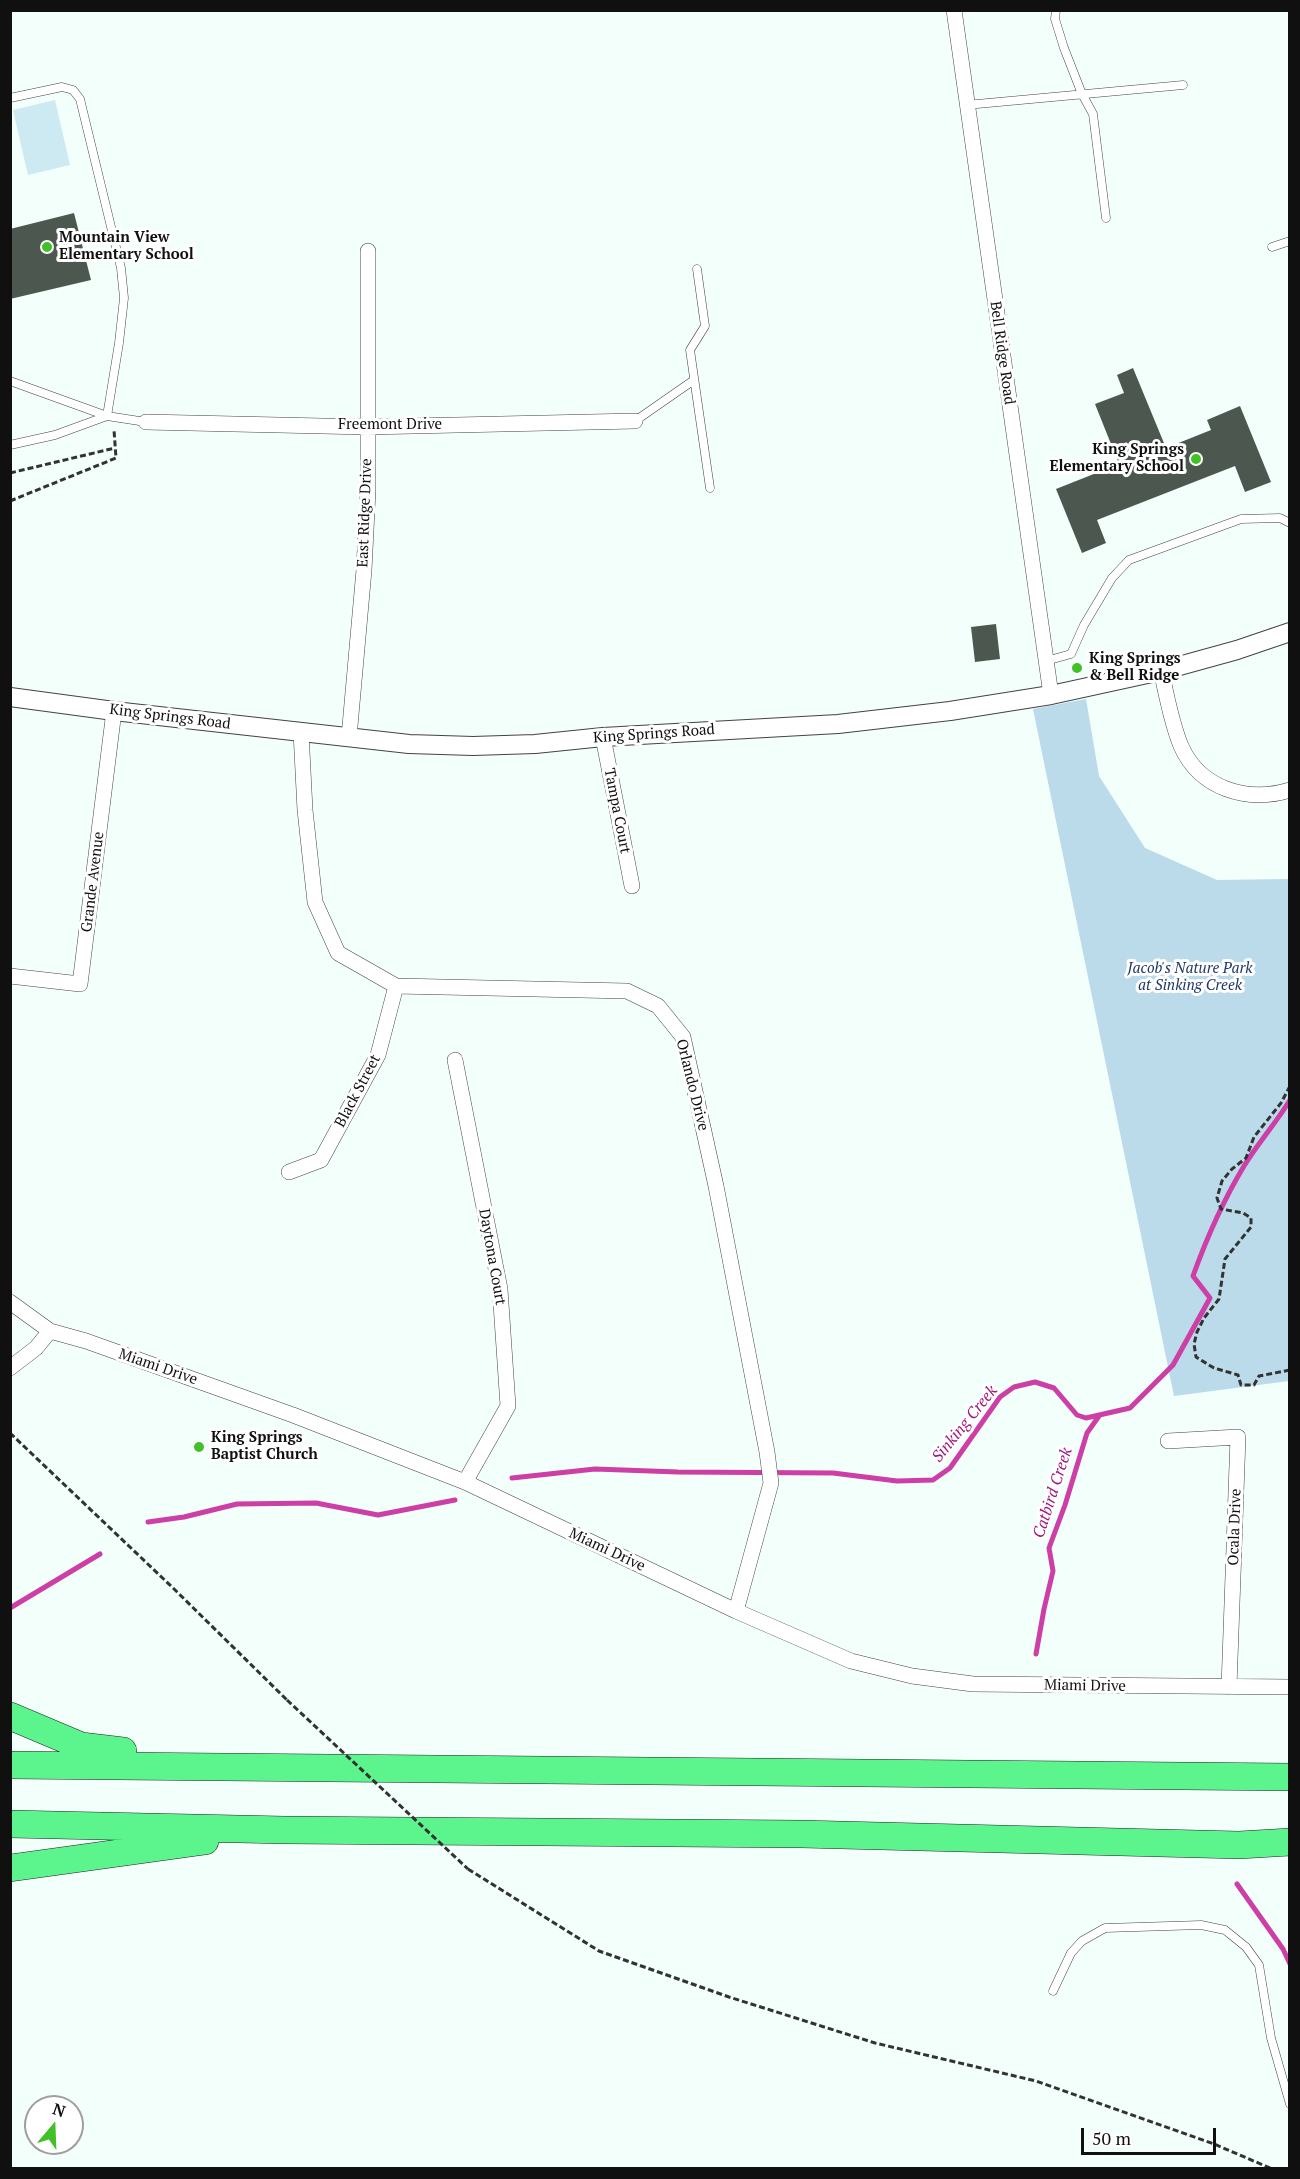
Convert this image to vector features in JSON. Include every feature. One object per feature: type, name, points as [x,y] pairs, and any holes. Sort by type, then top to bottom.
[{"type":"highway","points":[[10,1716],[81,1746],[273,1767]]},
{"type":"highway","points":[[10,1765],[1290,1777]]},
{"type":"highway","points":[[10,1824],[285,1830],[801,1834],[1239,1845],[1290,1842]]},
{"type":"highway","points":[[10,1868],[285,1830]]},
{"type":"street","name":"Bell Ridge Road","points":[[954,10],[1051,695]]},
{"type":"street","name":"East Ridge Drive","points":[[349,737],[364,570],[368,490],[368,251]]},
{"type":"street","name":"Freemont Drive","points":[[146,422],[367,427],[635,421]]},
{"type":"street","name":"King Springs Road","points":[[10,697],[409,744],[473,746],[535,744],[603,737],[838,724],[950,711],[1051,695],[1161,671],[1237,650],[1290,632]]},
{"type":"street","points":[[1161,671],[1172,720],[1182,748],[1195,768],[1229,792],[1273,795],[1290,790]]},
{"type":"street","name":"Grande Avenue","points":[[10,976],[80,984],[114,711]]},
{"type":"street","name":"Orlando Drive","points":[[301,732],[305,810],[315,902],[338,953],[396,986],[627,991],[657,1006],[683,1037],[716,1186],[771,1483],[736,1611]]},
{"type":"street","name":"Tampa Court","points":[[603,737],[632,886]]},
{"type":"street","name":"Black Street","points":[[289,1172],[321,1160],[378,1055],[396,986]]},
{"type":"street","name":"Daytona Court","points":[[455,1060],[500,1289],[508,1406],[465,1482]]},
{"type":"street","name":"Miami Drive","points":[[10,1302],[50,1331],[86,1341],[293,1414],[465,1482],[736,1611],[851,1661],[912,1676],[973,1684],[1290,1687]]},
{"type":"street","points":[[10,1368],[36,1348],[50,1331]]},
{"type":"street","name":"Ocala Drive","points":[[1168,1441],[1238,1437],[1229,1688]]},
{"type":"lane","points":[[1056,10],[1055,19],[1082,94],[1094,114],[1106,218]]},
{"type":"lane","points":[[966,105],[1182,85]]},
{"type":"lane","points":[[10,98],[62,87],[73,90],[80,99],[121,268],[124,298],[110,416]]},
{"type":"lane","points":[[1272,247],[1290,241]]},
{"type":"lane","points":[[697,269],[705,326],[690,350],[710,488]]},
{"type":"lane","points":[[635,421],[694,380]]},
{"type":"lane","points":[[10,381],[110,416],[146,422]]},
{"type":"lane","points":[[10,445],[55,435],[110,416]]},
{"type":"lane","points":[[1046,661],[1071,654],[1084,625],[1112,578],[1129,560],[1241,519],[1280,518],[1290,523]]},
{"type":"lane","points":[[1053,1991],[1071,1953],[1082,1941],[1106,1928],[1201,1925],[1225,1930],[1246,1947],[1259,1965],[1271,2038],[1290,2104]]},
{"type":"path","points":[[10,501],[116,458],[110,416]]},
{"type":"path","points":[[10,473],[115,448]]},
{"type":"path","points":[[1290,1086],[1281,1103],[1254,1137],[1246,1158],[1222,1181],[1218,1192],[1218,1206],[1221,1209],[1243,1212],[1251,1218],[1251,1227],[1225,1259],[1219,1299],[1204,1318],[1194,1344],[1196,1357],[1214,1368],[1238,1375],[1241,1385],[1254,1385],[1259,1376],[1290,1370]]},
{"type":"path","points":[[10,1433],[287,1700],[468,1869],[599,1951],[729,1997],[875,2043],[1036,2081],[1214,2144],[1270,2169]]},
{"type":"green space","name":"Jacob's Nature Park at Sinking Creek","points":[[1086,699],[1099,776],[1145,848],[1217,880],[1289,879],[1289,1381],[1174,1396],[1033,709]]},
{"type":"shaded area","points":[[55,100],[70,165],[28,175],[13,110]]},
{"type":"building","name":"Mountain View Elementary School","points":[[74,213],[91,280],[10,299],[10,229]]},
{"type":"building","name":"King Springs Elementary School","points":[[1133,368],[1166,448],[1211,430],[1207,420],[1240,406],[1271,482],[1245,492],[1235,466],[1097,520],[1106,543],[1082,553],[1056,489],[1119,464],[1095,404],[1124,393],[1117,375]]},
{"type":"building","points":[[996,624],[1000,659],[975,662],[971,627]]},
{"type":"waterway","name":"Sinking Creek","points":[[512,1478],[595,1469],[833,1473],[897,1481],[933,1480],[950,1468],[1000,1397],[1014,1387],[1035,1382],[1054,1388],[1077,1415],[1086,1418],[1130,1408],[1173,1365],[1210,1298],[1193,1276],[1204,1247],[1222,1206],[1244,1166],[1290,1100]]},
{"type":"waterway","name":"Catbird Creek","points":[[1036,1654],[1053,1571],[1049,1548],[1087,1433],[1099,1416]]},
{"type":"waterway","name":"Sinking Creek","points":[[148,1522],[184,1517],[237,1504],[316,1503],[378,1515],[455,1500]]},
{"type":"waterway","name":"Sinking Creek","points":[[10,1608],[100,1554]]},
{"type":"waterway","name":"Catbird Creek","points":[[1237,1884],[1283,1949],[1290,1964]]},
{"type":"place","name":"Mountain View Elementary School","points":[[47,247]]},
{"type":"place","name":"King Springs Elementary School","points":[[1196,459]]},
{"type":"place","name":"King Springs & Bell Ridge","points":[[1077,668]]},
{"type":"place","name":"King Springs Baptist Church","points":[[199,1447]]}]
